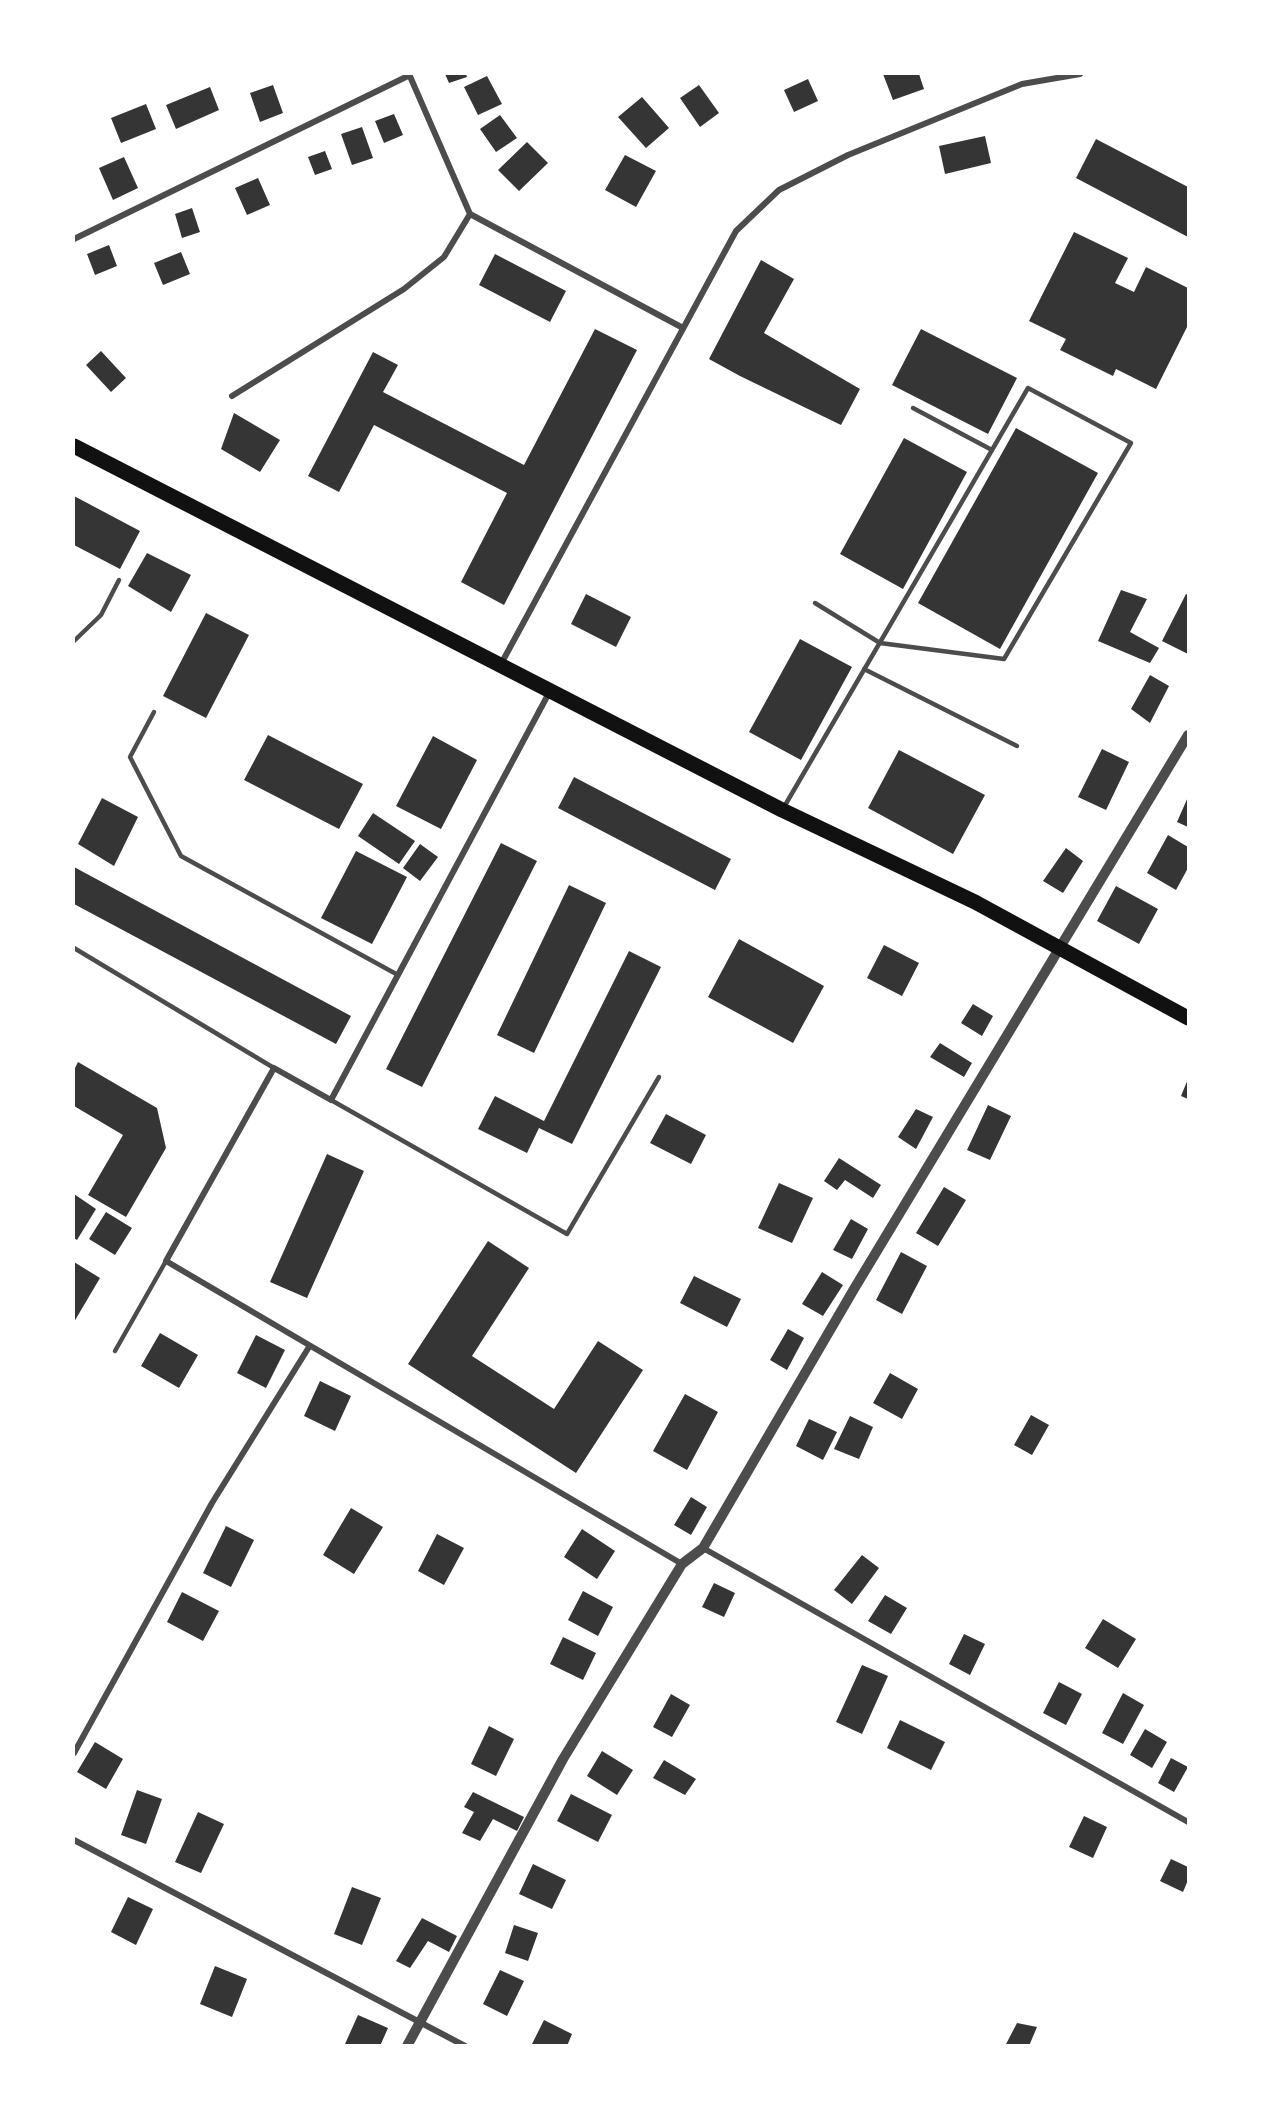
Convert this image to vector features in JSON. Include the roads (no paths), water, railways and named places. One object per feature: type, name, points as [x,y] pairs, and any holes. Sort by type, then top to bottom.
[{"type":"main road","points":[[74,446],[782,810],[975,902],[1188,1018]]},
{"type":"street","points":[[74,238],[410,74],[470,214],[683,328]]},
{"type":"street","points":[[500,665],[736,231],[779,190],[848,155],[1022,84],[1080,74]]},
{"type":"street","points":[[232,396],[404,289],[444,257],[470,214]]},
{"type":"street","points":[[550,690],[331,1100],[273,1068],[166,1262],[682,1564]]},
{"type":"street","points":[[406,2046],[563,1759],[682,1564],[703,1548],[854,1289],[1188,735]]},
{"type":"street","points":[[74,1753],[212,1503],[309,1347]]},
{"type":"street","points":[[703,1548],[1188,1822]]},
{"type":"street","points":[[74,1840],[420,2020],[465,2046]]},
{"type":"lane","points":[[782,810],[880,643],[1028,388],[1131,443],[1004,659],[880,643],[815,603]]},
{"type":"lane","points":[[913,408],[992,450]]},
{"type":"lane","points":[[74,640],[100,615],[119,580]]},
{"type":"lane","points":[[864,669],[1017,746]]},
{"type":"lane","points":[[154,712],[130,757],[181,856],[398,975]]},
{"type":"lane","points":[[74,948],[273,1068]]},
{"type":"lane","points":[[331,1100],[567,1234],[659,1077]]},
{"type":"lane","points":[[115,1351],[166,1262]]}]
